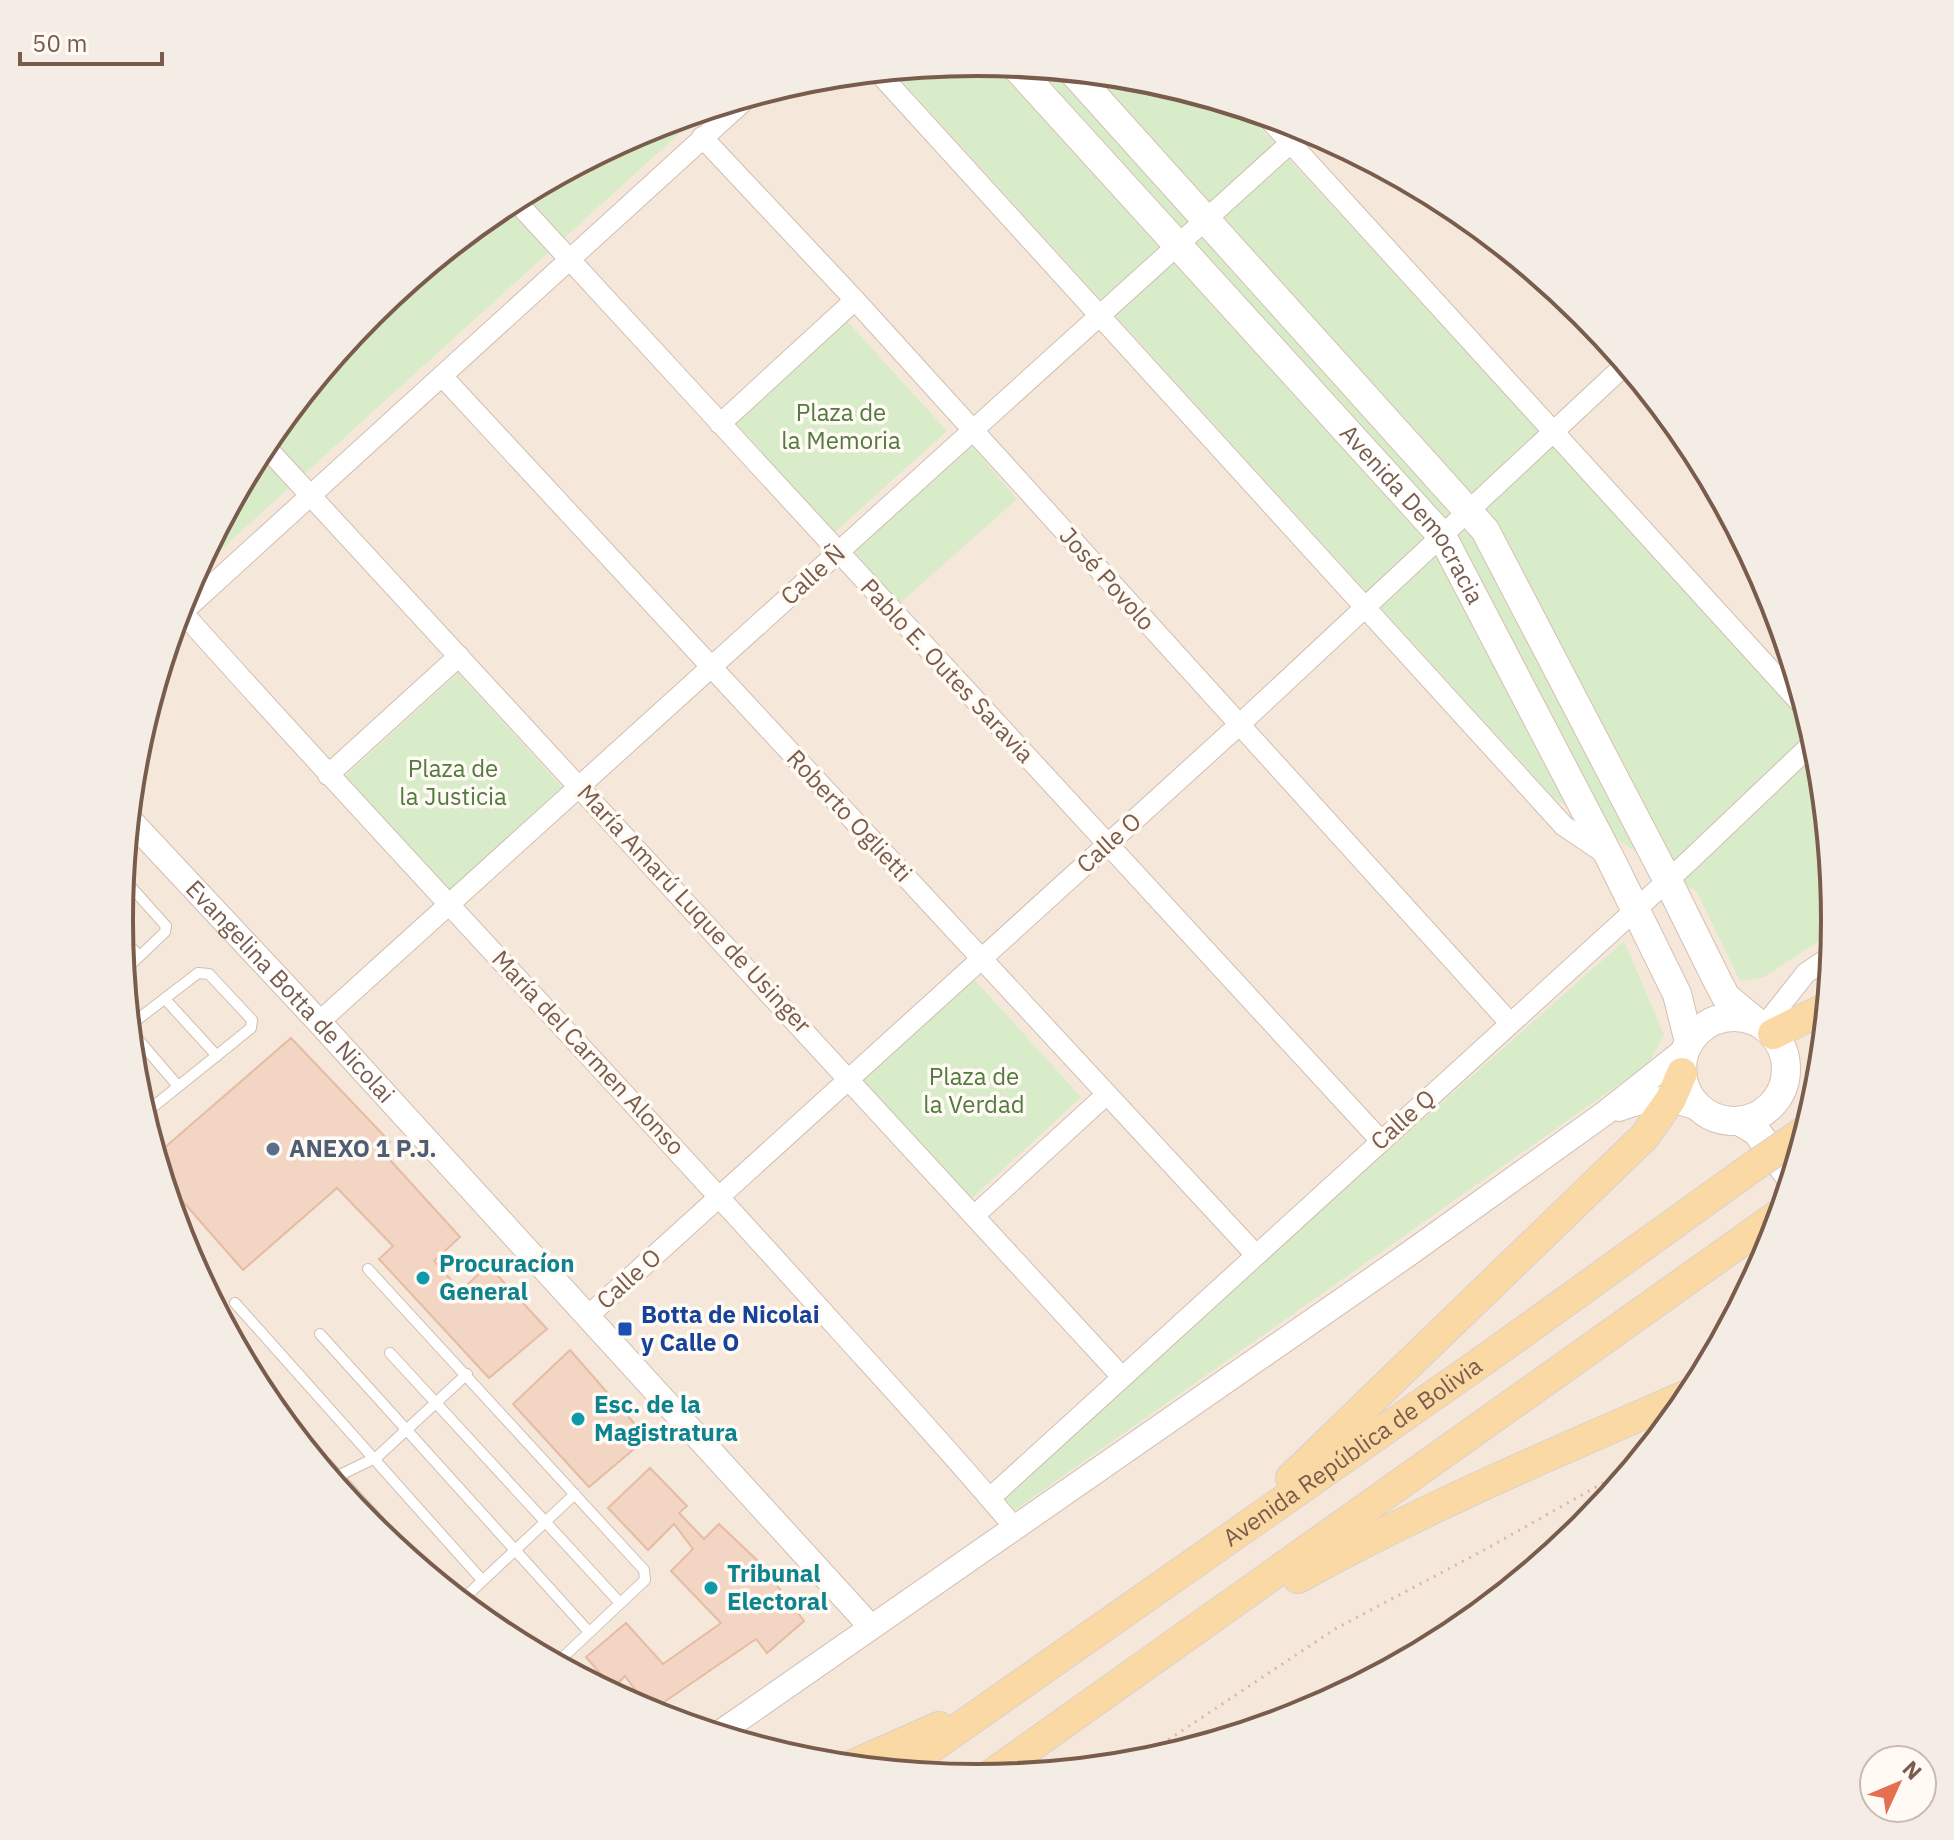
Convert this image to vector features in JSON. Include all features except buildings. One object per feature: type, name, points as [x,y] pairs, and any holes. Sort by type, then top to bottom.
[{"type":"main road","name":"Avenida Democracia","points":[[1026,78],[1442,536],[1610,858],[1677,994],[1682,1066]]},
{"type":"main road","name":"Avenida Democracia","points":[[1083,83],[1485,530],[1726,997],[1764,1027]]},
{"type":"main road","points":[[1764,1027],[1816,1011]]},
{"type":"main road","points":[[1192,1565],[1295,1474],[1644,1137],[1699,1031],[1711,1022],[1740,1017],[1764,1027],[1782,1047],[1786,1079],[1780,1095],[1763,1113],[1739,1121],[1726,1121],[1703,1110],[1692,1100],[1685,1087],[1682,1066]]},
{"type":"main road","points":[[1780,1095],[1784,1111],[1795,1127]]},
{"type":"main road","points":[[1739,1121],[1756,1131],[1783,1167]]},
{"type":"main road","name":"Avenida República de Bolivia","points":[[912,1761],[1791,1140]]},
{"type":"main road","points":[[1009,1763],[1763,1226]]},
{"type":"main road","points":[[1171,1649],[1381,1533],[1669,1403]]},
{"type":"main road","points":[[871,1757],[1003,1699]]},
{"type":"main road","points":[[1018,1763],[1040,1742]]},
{"type":"street","points":[[886,81],[1564,826],[1610,858]]},
{"type":"street","points":[[196,600],[728,114]]},
{"type":"street","points":[[1281,133],[1788,690]]},
{"type":"street","name":"José Povolo","points":[[702,137],[855,300],[1510,1023]]},
{"type":"street","name":"Calle Ñ","points":[[319,1022],[1295,138]]},
{"type":"street","name":"Pablo E. Outes Saravia","points":[[523,209],[1381,1141]]},
{"type":"street","points":[[720,424],[855,300]]},
{"type":"street","name":"Calle O","points":[[588,1316],[1239,725],[1618,371]]},
{"type":"street","name":"Roberto Oglietti","points":[[442,376],[1256,1255]]},
{"type":"street","name":"María Amarú Luque de Usinger","points":[[273,454],[1122,1377]]},
{"type":"street","name":"María del Carmen Alonso","points":[[187,624],[720,1196],[1014,1527]]},
{"type":"street","points":[[328,775],[459,656]]},
{"type":"street","name":"Calle Q","points":[[990,1498],[1668,881],[1804,751]]},
{"type":"street","name":"Evangelina Botta de Nicolai","points":[[138,829],[319,1022],[871,1627]]},
{"type":"street","points":[[1764,1027],[1806,973],[1819,964]]},
{"type":"street","points":[[1605,1113],[1648,1099],[1682,1066]]},
{"type":"street","points":[[729,1726],[1410,1253],[1605,1113],[1682,1066]]},
{"type":"street","points":[[975,1215],[1107,1094]]},
{"type":"lane","points":[[134,890],[166,926],[165,932],[134,961]]},
{"type":"lane","points":[[134,951],[139,956]]},
{"type":"lane","points":[[139,1020],[198,973],[209,974],[252,1020],[251,1028],[154,1106]]},
{"type":"lane","points":[[165,999],[217,1056]]},
{"type":"lane","points":[[142,1043],[178,1086]]},
{"type":"lane","points":[[368,1269],[644,1570],[645,1580],[564,1656]]},
{"type":"lane","points":[[235,1303],[482,1580]]},
{"type":"lane","points":[[320,1334],[589,1632]]},
{"type":"lane","points":[[390,1353],[620,1603]]},
{"type":"lane","points":[[341,1475],[372,1460],[467,1374]]},
{"type":"lane","points":[[468,1594],[575,1494]]},
{"type":"path","points":[[1164,1743],[1335,1629],[1608,1480]]},
{"type":"shaded area","points":[[977,76],[1087,83],[1142,92],[1248,121],[1300,140],[1399,189],[1491,250],[1533,285],[1574,323],[1647,406],[1708,498],[1734,547],[1757,597],[1792,702],[1805,755],[1819,865],[1821,920],[1814,1030],[1805,1085],[1776,1191],[1757,1243],[1708,1342],[1647,1434],[1612,1476],[1574,1517],[1491,1590],[1399,1651],[1350,1677],[1300,1700],[1195,1735],[1142,1748],[1032,1762],[977,1764],[867,1757],[812,1748],[706,1719],[654,1700],[555,1651],[463,1590],[421,1555],[380,1517],[307,1434],[246,1342],[220,1293],[197,1243],[162,1138],[149,1085],[135,975],[133,920],[140,810],[149,755],[178,649],[197,597],[246,498],[307,406],[342,364],[380,323],[463,250],[555,189],[604,163],[654,140],[759,105],[812,92],[922,78]]},
{"type":"green space","points":[[977,76],[1087,83],[1142,92],[1257,124],[1793,708],[1814,810],[1820,940],[1764,977],[1740,981],[1697,892],[1553,797],[901,80]]},
{"type":"green space","points":[[684,129],[217,553],[246,498],[307,406],[380,323],[421,285],[463,250],[555,189],[604,163]]},
{"type":"green space","name":"Plaza de la Memoria","points":[[847,321],[947,431],[835,532],[734,422]]},
{"type":"green space","points":[[972,446],[1017,499],[899,604],[853,551]]},
{"type":"green space","name":"Plaza de la Justicia","points":[[458,673],[562,787],[448,893],[343,778]]},
{"type":"green space","points":[[1624,941],[1664,1035],[1649,1063],[1008,1515],[996,1499]]},
{"type":"green space","name":"Plaza de la Verdad","points":[[973,978],[1081,1097],[971,1199],[861,1080]]},
{"type":"place","name":"ANEXO 1 P.J.","points":[[273,1149]]},
{"type":"place","name":"Procuracíon General","points":[[423,1278]]},
{"type":"place","name":"Botta de Nicolai y Calle O","points":[[625,1329]]},
{"type":"place","name":"Esc. de la Magistratura","points":[[578,1419]]},
{"type":"place","name":"Tribunal Electoral","points":[[711,1588]]}]
